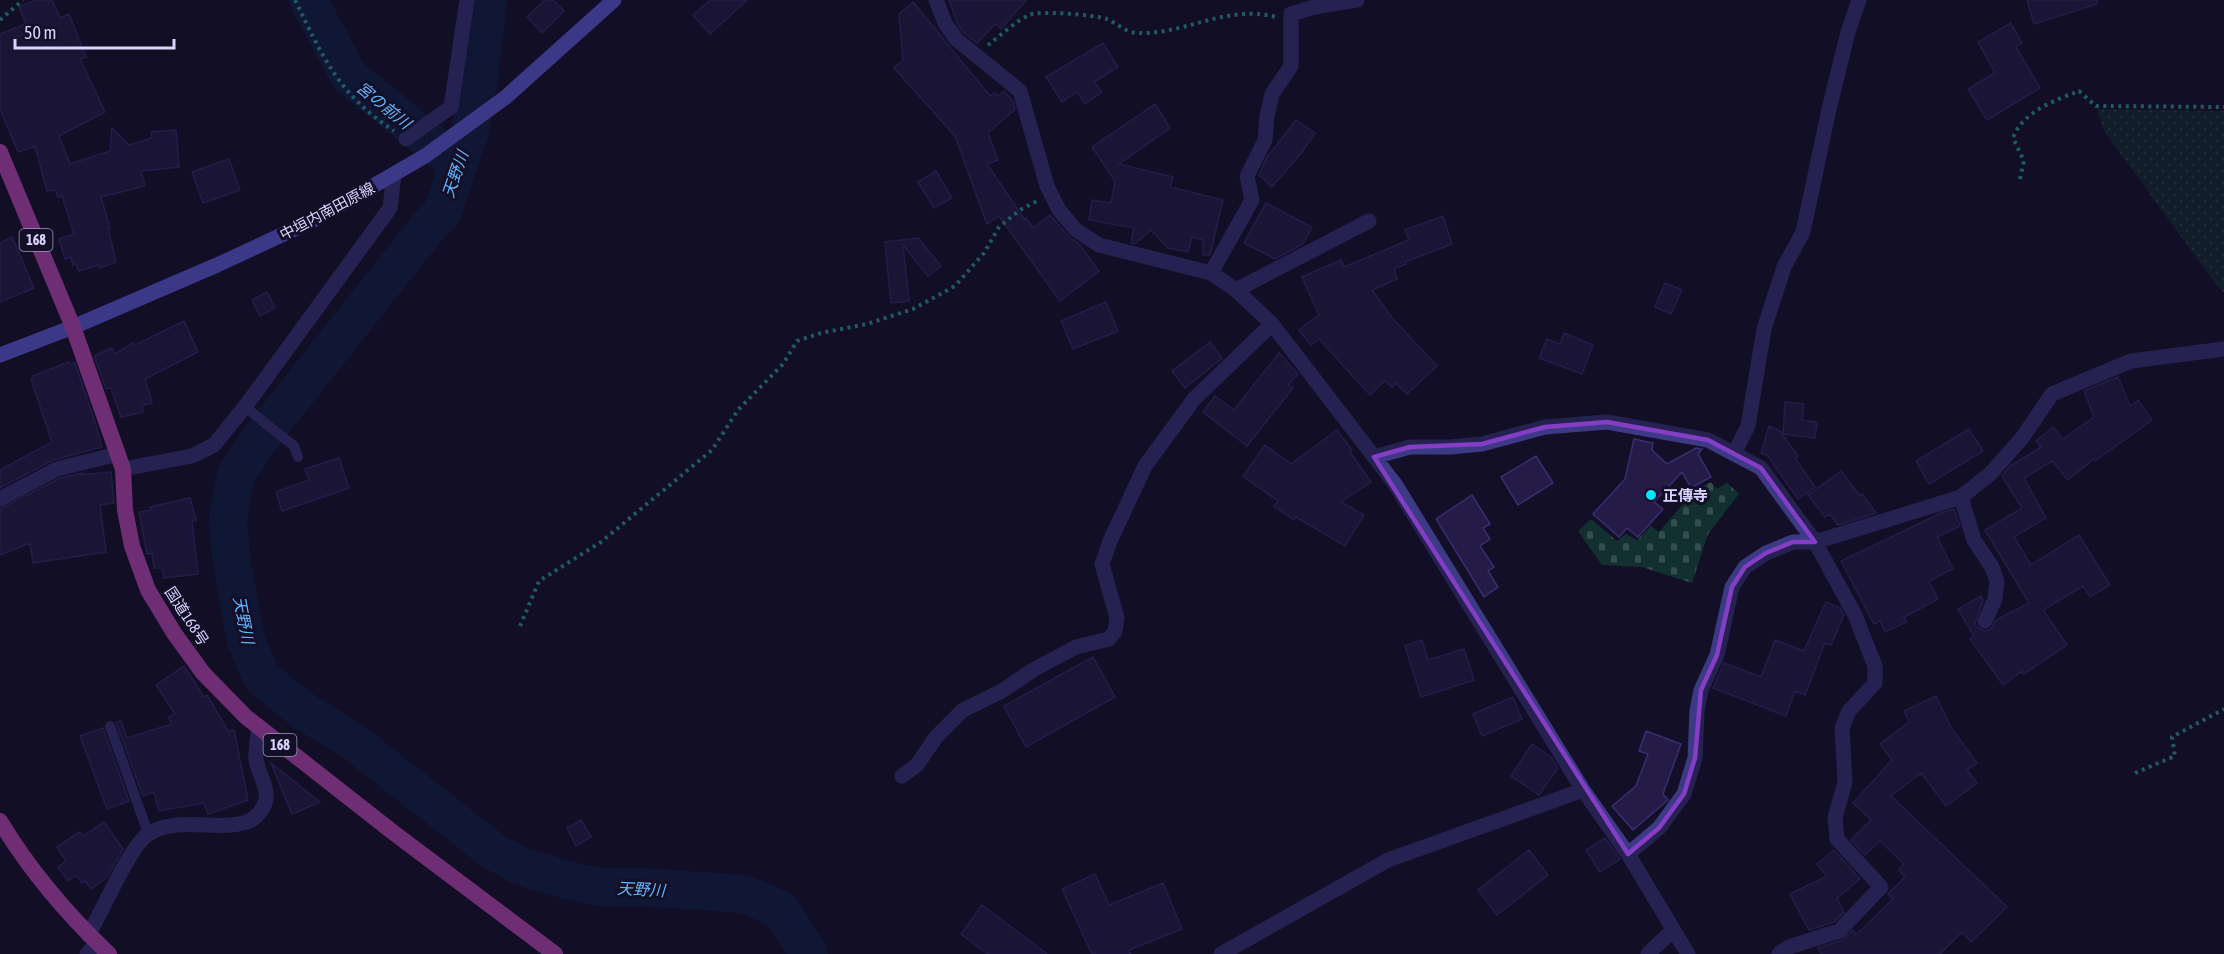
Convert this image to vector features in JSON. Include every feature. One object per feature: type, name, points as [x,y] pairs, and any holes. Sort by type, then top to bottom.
[{"type":"highway","name":"国道168号","points":[[0,152],[73,327],[120,462],[125,510],[132,546],[148,590],[174,633],[203,673],[259,728],[555,954]]},
{"type":"highway","points":[[0,821],[20,854],[95,946]]},
{"type":"main road","name":"中垣内南田原線","points":[[0,355],[73,327],[314,220],[394,174],[431,151],[506,97],[614,0]]},
{"type":"street","points":[[406,139],[451,107],[467,0]]},
{"type":"street","points":[[936,0],[945,23],[956,39],[1020,91],[1051,193],[1059,210],[1076,230],[1099,244],[1211,273],[1236,290],[1272,324],[1395,484],[1583,790],[1628,854],[1688,954]]},
{"type":"street","points":[[1211,273],[1252,200],[1246,176],[1265,140],[1272,94],[1291,66],[1291,14],[1314,7],[1357,0]]},
{"type":"street","points":[[1734,453],[1748,426],[1764,329],[1784,267],[1803,232],[1829,109],[1848,32],[1859,0]]},
{"type":"street","points":[[0,499],[57,469],[192,456],[214,445],[250,410],[390,208],[394,174]]},
{"type":"street","points":[[1236,290],[1370,221]]},
{"type":"street","points":[[902,776],[916,765],[936,737],[963,710],[1002,691],[1033,670],[1076,648],[1109,639],[1114,631],[1117,618],[1102,564],[1110,541],[1145,466],[1194,399],[1272,324]]},
{"type":"street","points":[[1628,854],[1659,828],[1684,794],[1695,758],[1697,711],[1701,690],[1717,655],[1732,587],[1745,567],[1766,553],[1793,542],[1815,542],[1961,497],[1990,474],[2022,438],[2052,394],[2131,361],[2224,349]]},
{"type":"street","points":[[1374,457],[1410,447],[1482,444],[1545,427],[1607,422],[1708,440],[1761,468],[1815,542],[1855,615],[1875,666],[1875,683],[1849,711],[1842,728],[1845,782],[1835,818],[1837,838],[1881,887],[1839,931],[1789,947],[1779,954]]},
{"type":"street","points":[[1961,497],[1974,540],[1992,567],[1997,581],[1995,599],[1984,621]]},
{"type":"street","points":[[95,946],[130,859],[148,833],[164,827],[186,824],[242,822],[251,820],[261,812],[266,799],[256,759],[259,728]]},
{"type":"street","points":[[1221,954],[1388,860],[1583,790]]},
{"type":"street","points":[[1648,954],[1673,930]]},
{"type":"lane","points":[[250,410],[294,446],[298,457]]},
{"type":"lane","points":[[110,726],[148,833]]},
{"type":"path","points":[[0,20],[23,0]]},
{"type":"path","points":[[295,0],[333,75],[349,94],[378,120],[406,139]]},
{"type":"path","points":[[975,54],[1029,15],[1089,15],[1105,18],[1131,33],[1152,33],[1176,29],[1222,15],[1258,13],[1291,21]]},
{"type":"path","points":[[2020,179],[2024,161],[2013,138],[2017,126],[2051,101],[2079,91],[2096,106],[2224,107]]},
{"type":"path","points":[[520,626],[539,581],[601,542],[712,450],[738,410],[783,364],[798,341],[821,333],[867,324],[913,309],[955,286],[984,254],[999,227],[1020,210],[1051,193]]},
{"type":"path","points":[[2135,773],[2175,756],[2172,737],[2224,709]]},
{"type":"highlighted area","points":[[1607,422],[1708,440],[1761,468],[1815,542],[1793,542],[1766,553],[1745,567],[1732,587],[1717,655],[1701,690],[1695,758],[1684,794],[1659,828],[1628,854],[1374,457],[1410,447],[1482,444],[1545,427]]},
{"type":"green space","points":[[2097,109],[2224,111],[2224,293],[2104,131]]},
{"type":"green space","points":[[1711,482],[1717,489],[1727,483],[1739,494],[1708,534],[1692,583],[1642,567],[1602,565],[1578,531],[1591,519],[1617,541],[1626,534],[1637,540],[1651,526],[1659,532],[1696,489]]},
{"type":"building","points":[[36,0],[52,0],[60,18],[69,14],[86,57],[80,59],[105,112],[59,136],[70,164],[110,151],[112,128],[129,145],[152,138],[151,132],[176,130],[179,167],[141,171],[145,186],[101,197],[116,262],[100,268],[99,265],[79,271],[76,264],[73,265],[71,257],[65,259],[59,239],[74,234],[62,196],[58,197],[56,190],[47,191],[35,146],[18,152],[0,109],[0,34],[26,24],[19,7]]},
{"type":"building","points":[[545,0],[553,0],[564,11],[542,33],[527,17]]},
{"type":"building","points":[[710,0],[747,0],[710,34],[693,15]]},
{"type":"building","points":[[949,0],[1026,0],[1001,29],[995,24],[977,43],[958,25]]},
{"type":"building","points":[[2027,0],[2097,0],[2097,4],[2034,24]]},
{"type":"building","points":[[913,2],[990,96],[995,93],[998,96],[1004,91],[1013,101],[1015,109],[988,133],[998,160],[987,164],[1025,220],[1026,218],[1033,228],[1050,215],[1069,237],[1078,243],[1099,271],[1060,301],[999,216],[987,224],[955,136],[894,68],[903,60],[899,14]]},
{"type":"building","points":[[2011,23],[2022,43],[2016,47],[2040,88],[1987,120],[1968,89],[1995,73],[1978,42]]},
{"type":"building","points":[[1103,43],[1118,67],[1094,82],[1102,92],[1085,104],[1077,92],[1062,102],[1046,77]]},
{"type":"building","points":[[1155,104],[1170,128],[1119,164],[1173,177],[1170,187],[1223,200],[1210,255],[1203,255],[1203,240],[1192,237],[1188,252],[1168,248],[1151,230],[1135,244],[1131,243],[1134,228],[1089,220],[1092,200],[1111,203],[1115,181],[1092,147]]},
{"type":"building","points":[[1296,120],[1315,133],[1272,187],[1259,175],[1267,157]]},
{"type":"building","points":[[229,159],[240,190],[203,203],[192,172]]},
{"type":"building","points":[[936,171],[952,198],[934,208],[918,182]]},
{"type":"building","points":[[1266,203],[1312,227],[1303,244],[1275,259],[1244,243]]},
{"type":"building","points":[[1443,216],[1452,244],[1405,262],[1406,264],[1394,269],[1397,279],[1372,290],[1392,318],[1437,366],[1407,394],[1396,383],[1392,387],[1385,381],[1370,395],[1319,339],[1311,345],[1299,330],[1319,315],[1302,277],[1341,260],[1344,267],[1409,240],[1405,230]]},
{"type":"building","points":[[12,237],[34,288],[0,302],[0,243]]},
{"type":"building","points":[[918,238],[941,266],[928,276],[903,245],[909,301],[891,303],[885,242]]},
{"type":"building","points":[[1665,283],[1682,290],[1671,314],[1655,307]]},
{"type":"building","points":[[267,292],[275,308],[260,316],[252,300]]},
{"type":"building","points":[[1106,302],[1118,331],[1073,349],[1061,321]]},
{"type":"building","points":[[184,321],[198,352],[145,379],[152,403],[142,406],[143,412],[121,417],[111,388],[106,389],[94,356],[112,348],[115,354],[133,343],[135,345]]},
{"type":"building","points":[[1564,333],[1593,345],[1582,374],[1539,358],[1547,339],[1560,344]]},
{"type":"building","points":[[1210,342],[1222,358],[1185,388],[1172,371]]},
{"type":"building","points":[[1279,353],[1298,374],[1288,385],[1293,388],[1247,446],[1203,412],[1215,396],[1234,410]]},
{"type":"building","points":[[69,362],[70,364],[75,363],[102,447],[53,460],[0,488],[0,470],[52,442],[31,379],[34,378],[33,376]]},
{"type":"building","points":[[2118,377],[2130,406],[2138,400],[2152,420],[2095,461],[2094,459],[2068,480],[2052,461],[2024,478],[2046,518],[2014,537],[2031,565],[2079,535],[2110,585],[2090,597],[2083,586],[2043,610],[2067,645],[2024,674],[2022,671],[2003,685],[1970,639],[1974,636],[1958,609],[1981,596],[1983,601],[1975,623],[1977,627],[1985,631],[1991,629],[1996,620],[2029,603],[1985,530],[2022,508],[2002,476],[2010,466],[2041,447],[2036,441],[2053,427],[2063,439],[2094,417],[2084,391]]},
{"type":"building","points":[[1785,402],[1804,404],[1802,420],[1817,422],[1815,438],[1783,434]]},
{"type":"building","points":[[1769,426],[1780,431],[1798,456],[1795,458],[1815,487],[1798,499],[1767,455],[1761,453]]},
{"type":"building","points":[[1969,429],[1983,451],[1929,484],[1916,461]]},
{"type":"building","points":[[1337,430],[1371,482],[1341,502],[1364,515],[1345,546],[1296,517],[1294,520],[1274,506],[1278,501],[1243,476],[1265,445],[1291,464]]},
{"type":"building","points":[[1634,439],[1653,443],[1652,450],[1667,464],[1696,448],[1702,449],[1698,454],[1711,477],[1691,488],[1682,472],[1654,502],[1663,509],[1638,537],[1627,528],[1619,537],[1593,514],[1625,479]]},
{"type":"building","points":[[1536,456],[1553,483],[1518,505],[1501,477]]},
{"type":"building","points":[[339,458],[349,488],[282,511],[276,492],[309,480],[305,469]]},
{"type":"building","points":[[1841,471],[1876,513],[1838,525],[1830,514],[1825,517],[1808,495]]},
{"type":"building","points":[[111,472],[114,503],[100,505],[106,552],[33,563],[30,543],[0,555],[0,509],[60,478],[83,473],[81,475]]},
{"type":"building","points":[[1472,495],[1490,524],[1483,528],[1490,539],[1480,546],[1494,567],[1488,571],[1498,587],[1484,597],[1436,519]]},
{"type":"building","points":[[190,498],[196,520],[192,521],[198,574],[164,578],[162,568],[154,568],[152,553],[147,554],[139,512],[151,510],[150,507]]},
{"type":"building","points":[[1954,509],[1960,526],[1937,537],[1953,569],[1929,581],[1938,599],[1904,617],[1907,622],[1885,632],[1880,621],[1874,624],[1841,561],[1941,513]]},
{"type":"building","points":[[1826,602],[1840,608],[1844,615],[1831,645],[1825,643],[1805,695],[1795,691],[1786,716],[1713,688],[1724,663],[1761,677],[1775,640],[1804,651]]},
{"type":"building","points":[[1422,640],[1428,660],[1464,649],[1474,680],[1421,697],[1405,646]]},
{"type":"building","points":[[1093,657],[1115,697],[1026,747],[1004,706]]},
{"type":"building","points":[[184,666],[204,697],[207,695],[228,731],[234,730],[248,800],[208,814],[204,803],[159,811],[154,792],[143,796],[116,722],[121,721],[127,738],[172,724],[168,717],[175,714],[156,685]]},
{"type":"building","points":[[1936,696],[1952,729],[1977,763],[1967,770],[1977,783],[1946,806],[1921,773],[1891,796],[2007,907],[1971,942],[1962,932],[1940,954],[1821,954],[1818,948],[1842,940],[1853,930],[1856,935],[1893,899],[1888,894],[1905,877],[1899,870],[1904,864],[1880,841],[1865,855],[1851,840],[1871,820],[1853,803],[1892,760],[1880,744],[1909,722],[1904,711]]},
{"type":"building","points":[[1513,697],[1522,719],[1482,736],[1473,714]]},
{"type":"building","points":[[103,728],[129,801],[107,809],[80,736]]},
{"type":"building","points":[[1646,731],[1681,744],[1663,794],[1668,800],[1633,830],[1612,806],[1636,786],[1648,754],[1639,751]]},
{"type":"building","points":[[1532,744],[1551,757],[1558,768],[1539,795],[1511,776]]},
{"type":"building","points":[[271,763],[320,802],[292,814]]},
{"type":"building","points":[[581,820],[591,837],[576,846],[567,828]]},
{"type":"building","points":[[104,822],[123,849],[107,877],[91,889],[76,875],[68,881],[58,867],[66,861],[57,847],[79,832],[83,836]]},
{"type":"building","points":[[1605,838],[1620,859],[1600,872],[1586,850]]},
{"type":"building","points":[[1529,850],[1548,875],[1497,915],[1478,890]]},
{"type":"building","points":[[1834,850],[1860,879],[1837,898],[1844,912],[1834,922],[1809,930],[1790,894],[1827,876],[1817,864]]},
{"type":"building","points":[[1095,874],[1109,905],[1163,883],[1182,929],[1129,950],[1131,954],[1092,954],[1062,889]]},
{"type":"building","points":[[982,905],[1047,954],[988,954],[961,934]]},
{"type":"waterway","name":"宮の前川","points":[[308,0],[349,76],[459,165]]},
{"type":"waterway","name":"天野川","points":[[488,0],[470,131],[442,213],[432,222],[259,440],[236,475],[228,518],[231,558],[246,641],[262,678],[305,712],[351,740],[493,851],[520,866],[598,887],[639,887],[745,894],[781,910],[809,954]]},
{"type":"place","name":"正傳寺","points":[[1651,495]]}]
